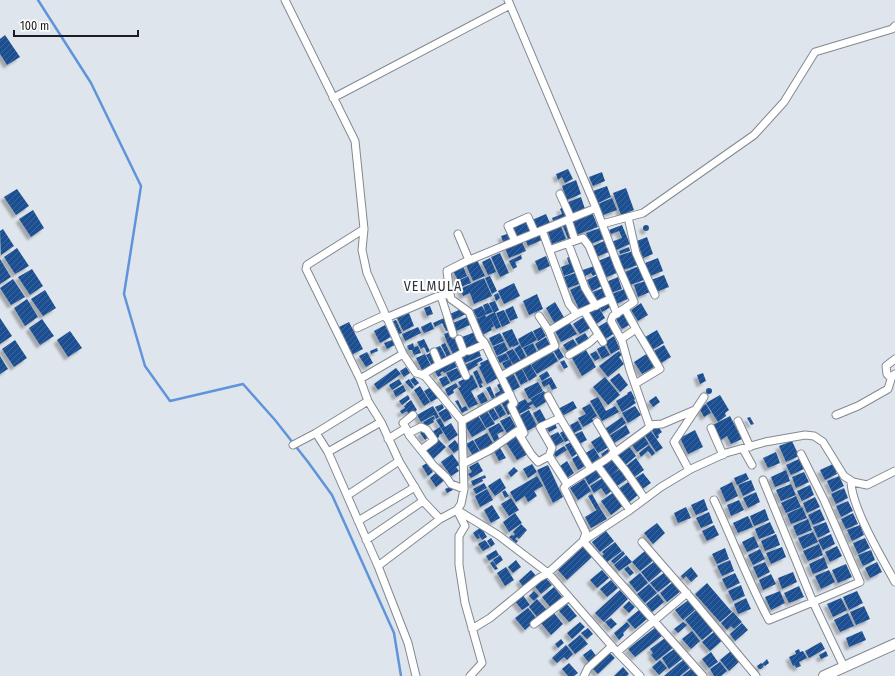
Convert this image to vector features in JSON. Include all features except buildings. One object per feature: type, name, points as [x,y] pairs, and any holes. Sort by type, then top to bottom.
[{"type":"street","points":[[285,0],[355,141],[364,229],[362,250],[368,273],[386,316],[403,354],[416,373],[424,375],[462,421],[464,489],[457,510],[440,520],[378,566]]},
{"type":"street","points":[[333,98],[509,2],[634,302],[611,318],[611,321],[621,339],[650,427],[594,467],[567,484],[564,488],[586,533],[583,541]]},
{"type":"street","points":[[602,224],[642,212],[754,135],[784,102],[815,52],[892,29],[895,26]]},
{"type":"street","points":[[560,194],[570,219],[571,242],[585,288],[596,306]]},
{"type":"street","points":[[520,436],[524,433],[511,406],[514,403],[485,344],[480,338],[469,312],[451,299],[447,271],[469,260],[596,208]]},
{"type":"street","points":[[515,242],[508,226],[528,217],[549,250],[569,304],[577,314]]},
{"type":"street","points":[[628,217],[636,253],[655,295]]},
{"type":"street","points":[[364,229],[305,267],[360,379],[368,401],[381,422],[399,461],[423,501],[440,520]]},
{"type":"street","points":[[458,234],[469,260]]},
{"type":"street","points":[[549,250],[583,238],[589,246],[617,314]]},
{"type":"street","points":[[357,328],[386,316],[450,294]]},
{"type":"street","points":[[441,296],[453,334]]},
{"type":"street","points":[[549,332],[577,314],[610,299]]},
{"type":"street","points":[[625,309],[660,369],[635,384]]},
{"type":"street","points":[[584,311],[603,342]]},
{"type":"street","points":[[501,376],[555,346],[549,332],[539,316]]},
{"type":"street","points":[[621,339],[636,329]]},
{"type":"street","points":[[569,355],[589,343],[598,335]]},
{"type":"street","points":[[422,375],[439,364],[464,352],[459,339]]},
{"type":"street","points":[[469,351],[485,344]]},
{"type":"street","points":[[434,352],[439,364]]},
{"type":"street","points":[[360,379],[403,354]]},
{"type":"street","points":[[457,356],[466,376]]},
{"type":"street","points":[[836,415],[858,406],[888,389],[893,376],[887,374],[886,366],[895,359]]},
{"type":"street","points":[[462,421],[510,394]]},
{"type":"street","points":[[548,396],[560,418],[594,467],[630,510]]},
{"type":"street","points":[[689,470],[674,442],[704,397]]},
{"type":"street","points":[[293,445],[316,433],[368,401]]},
{"type":"street","points":[[649,425],[662,424],[695,410]]},
{"type":"street","points":[[413,415],[403,423],[421,450],[451,484],[464,489]]},
{"type":"street","points":[[464,464],[490,450],[517,431],[531,454],[538,462],[549,456],[552,448],[540,427],[560,418]]},
{"type":"street","points":[[738,421],[752,465]]},
{"type":"street","points":[[328,452],[381,422]]},
{"type":"street","points":[[597,422],[614,453],[645,499]]},
{"type":"street","points":[[388,439],[421,427],[426,430],[434,440],[421,450]]},
{"type":"street","points":[[711,428],[723,455]]},
{"type":"street","points":[[316,433],[328,452],[378,566],[408,643],[416,676]]},
{"type":"street","points":[[472,629],[490,618],[539,578],[548,573],[583,541],[630,510],[661,487],[689,470],[723,455],[765,442],[805,435],[814,436],[823,442],[844,476],[851,481],[867,485],[895,472]]},
{"type":"street","points":[[714,500],[732,537],[754,591],[769,620],[860,582],[824,500],[801,454]]},
{"type":"street","points":[[549,456],[567,484]]},
{"type":"street","points":[[348,495],[399,461]]},
{"type":"street","points":[[762,480],[813,602],[844,667]]},
{"type":"street","points":[[851,481],[851,490],[865,524],[895,582]]},
{"type":"street","points":[[358,521],[415,487]]},
{"type":"street","points":[[366,540],[423,501]]},
{"type":"street","points":[[457,510],[498,535],[548,573],[640,676]]},
{"type":"street","points":[[457,510],[465,526],[459,536],[459,565],[465,603],[482,663],[470,676]]},
{"type":"street","points":[[583,541],[702,676]]},
{"type":"street","points":[[642,542],[687,593],[756,676]]},
{"type":"street","points":[[618,652],[687,593]]},
{"type":"street","points":[[534,624],[569,597]]},
{"type":"street","points":[[824,676],[895,644]]},
{"type":"street","points":[[584,676],[588,668],[612,646]]},
{"type":"waterway","points":[[38,0],[91,83],[141,186],[124,294],[145,366],[170,401],[243,384],[275,420],[332,495],[394,633],[401,676]]},
{"type":"district","name":"VELMULA","points":[[433,286]]}]
